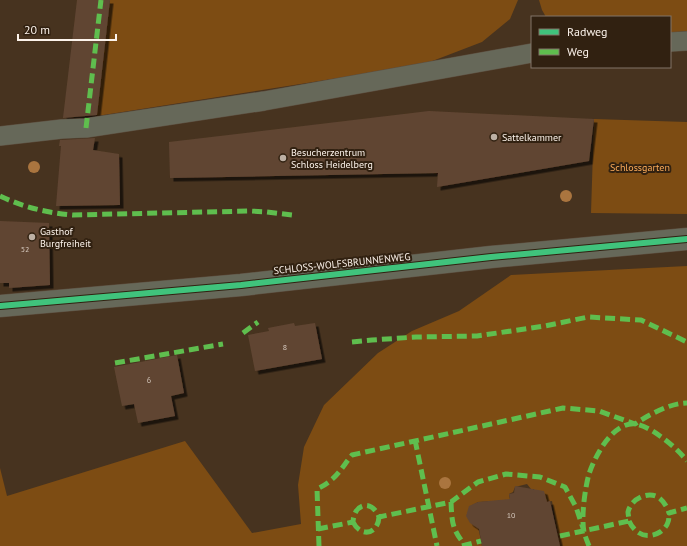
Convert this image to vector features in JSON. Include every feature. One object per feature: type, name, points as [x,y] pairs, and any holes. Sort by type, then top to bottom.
[{"type":"street","name":"SCHLOSS-WOLFSBRUNNENWEG","points":[[0,306],[241,285],[491,257],[687,239]]},
{"type":"lane","points":[[671,42],[687,41]]},
{"type":"lane","points":[[0,136],[62,129],[86,128],[234,106],[531,53]]},
{"type":"green space","points":[[110,0],[518,0],[510,19],[482,42],[422,65],[97,116]]},
{"type":"green space","points":[[539,0],[687,0],[687,31],[671,33],[671,16],[545,16]]},
{"type":"green space","name":"Schlossgarten","points":[[594,119],[687,122],[687,214],[591,213]]},
{"type":"green space","points":[[687,266],[687,546],[560,546],[552,501],[547,502],[535,496],[534,489],[531,489],[527,484],[515,487],[513,492],[509,494],[510,500],[478,502],[469,507],[478,526],[482,546],[0,546],[0,468],[7,496],[185,441],[252,533],[301,524],[298,485],[304,447],[324,405],[378,353],[412,331],[459,311],[511,275]]},
{"type":"building","points":[[77,0],[110,0],[97,115],[63,118]]},
{"type":"building","points":[[429,111],[594,119],[589,161],[437,187],[438,173],[170,178],[169,142]]},
{"type":"building","points":[[95,138],[93,150],[119,154],[120,205],[56,206],[61,146],[59,146],[60,140]]},
{"type":"building","points":[[0,221],[49,223],[50,285],[9,288],[9,283],[0,283]]},
{"type":"building","points":[[294,323],[295,326],[315,323],[322,359],[255,371],[248,335],[269,331],[268,328]]},
{"type":"building","points":[[177,355],[184,393],[171,396],[175,416],[138,423],[134,404],[122,406],[114,367]]},
{"type":"building","points":[[515,486],[544,491],[547,502],[550,501],[560,546],[482,546],[479,529],[470,523],[466,516],[469,506],[478,502],[510,499],[509,494],[514,493]]},
{"type":"marked path","points":[[86,128],[101,0]]},
{"type":"marked path","points":[[0,196],[35,209],[73,215],[250,211],[292,215]]},
{"type":"marked path","points":[[352,342],[416,337],[477,336],[545,326],[588,317],[641,320],[687,342]]},
{"type":"marked path","points":[[243,333],[258,322]]},
{"type":"marked path","points":[[115,363],[223,344]]},
{"type":"marked path","points":[[319,546],[317,489],[329,482],[341,470],[352,455],[563,408],[599,411],[635,424],[653,413],[667,407],[687,403]]},
{"type":"marked path","points":[[589,546],[583,526],[584,503],[589,474],[600,449],[613,434],[620,428],[628,425],[636,424],[643,426],[655,432],[678,451],[687,461]]},
{"type":"marked path","points":[[415,440],[437,546]]},
{"type":"marked path","points":[[318,529],[353,522],[356,511],[360,507],[364,506],[372,508],[376,511],[379,517],[451,502],[478,482],[506,474],[540,477],[565,487],[576,507],[584,531]]},
{"type":"marked path","points":[[560,536],[629,521],[628,512],[632,503],[644,496],[654,495],[658,497],[665,504],[669,513],[687,508]]},
{"type":"marked path","points":[[451,502],[455,530],[465,545]]},
{"type":"marked path","points":[[629,521],[638,532],[651,535],[660,532],[665,528],[669,513]]},
{"type":"marked path","points":[[353,522],[360,530],[369,532],[376,527],[379,517]]},
{"type":"marked path","points":[[462,546],[481,541]]},
{"type":"cycle path","points":[[0,306],[241,285],[491,257],[687,239]]},
{"type":"place","name":"Sattelkammer","points":[[494,137]]},
{"type":"place","name":"Besucherzentrum Schloss Heidelberg","points":[[283,158]]},
{"type":"place","name":"Gasthof Burgfreiheit","points":[[32,237]]}]
